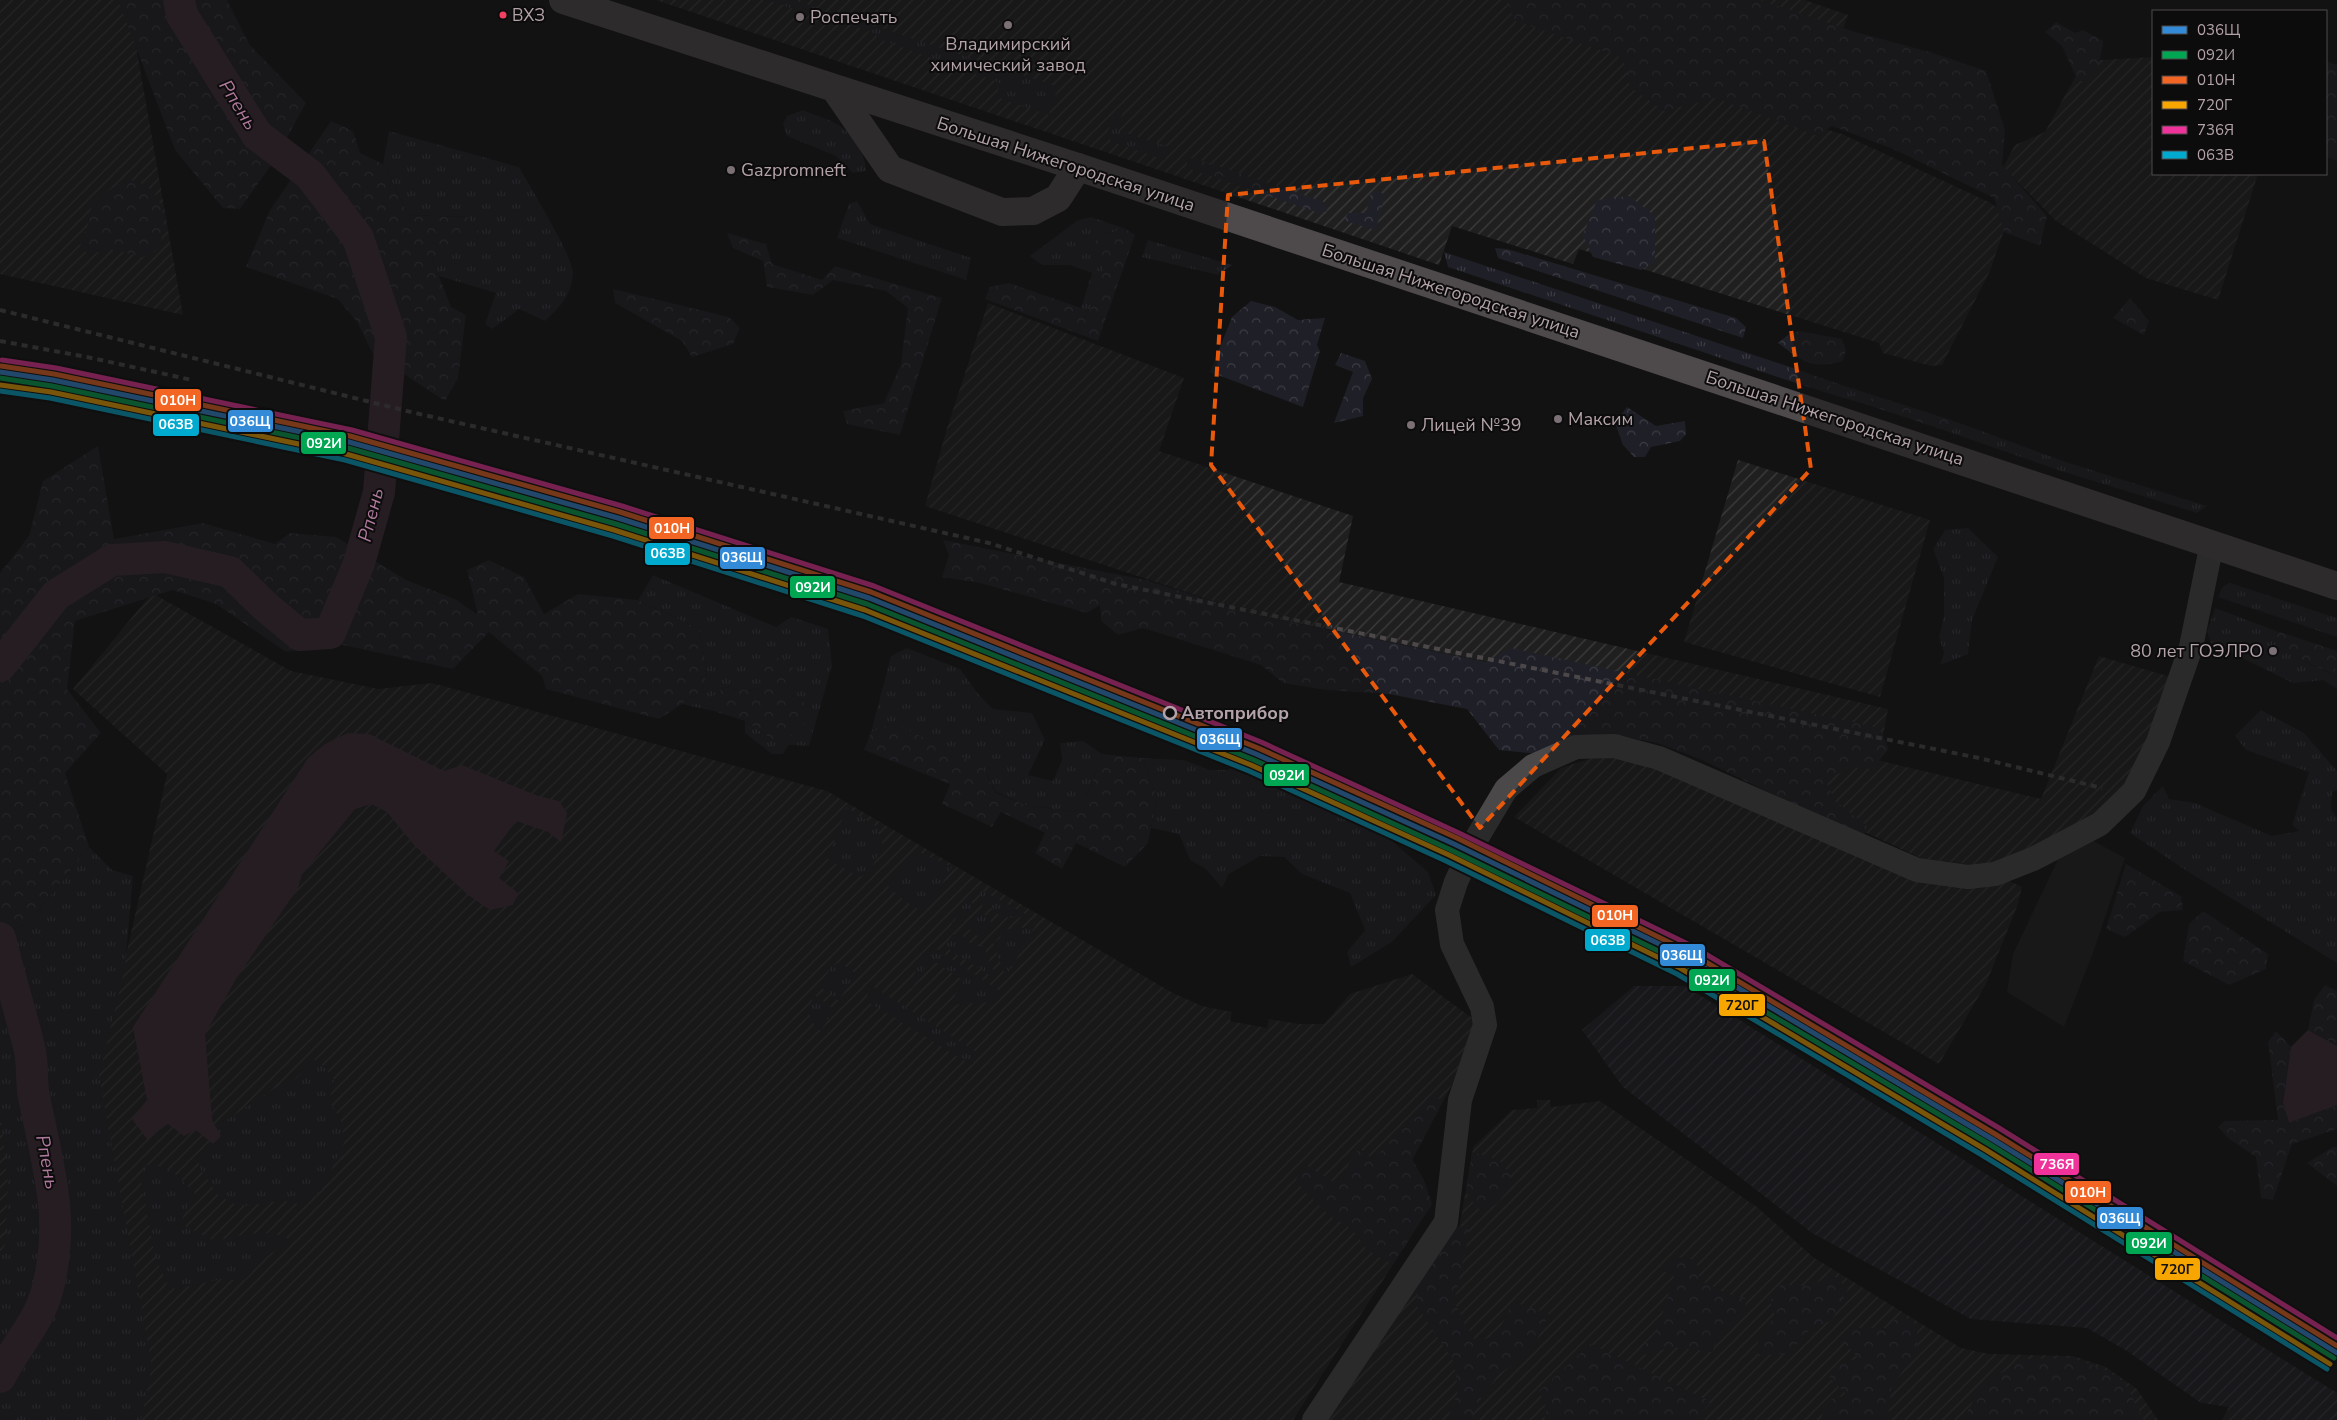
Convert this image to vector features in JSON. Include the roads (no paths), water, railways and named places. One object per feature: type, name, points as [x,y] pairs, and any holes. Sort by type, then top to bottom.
[{"type":"main road","name":"Большая Нижегородская улица","points":[[563,0],[835,90],[1078,167],[2337,586]]},
{"type":"main road","points":[[835,90],[890,169],[1002,212],[1033,211],[1058,198],[1078,167]]},
{"type":"street","points":[[1314,1420],[1446,1222],[1460,1100],[1485,1025],[1482,1007],[1452,944],[1447,910],[1456,882],[1469,852],[1506,790],[1533,766],[1576,747],[1614,746],[1659,758],[1916,870],[1968,878],[1995,874],[2033,859],[2100,824],[2134,791],[2158,742],[2191,647],[2212,543]]},
{"type":"waterway","name":"Рпень","points":[[0,666],[56,595],[112,560],[165,557],[230,572],[266,607],[300,635],[330,633],[359,563],[379,492],[391,337],[358,238],[310,175],[257,135],[182,15],[179,0]]},
{"type":"waterway","name":"Рпень","points":[[0,938],[30,1051],[34,1097],[49,1170],[55,1216],[52,1265],[43,1303],[32,1325],[0,1377]]},
{"type":"railway","points":[[0,310],[415,413],[989,543],[1116,584],[1979,758],[2102,788]]},
{"type":"railway","points":[[0,341],[87,357],[192,380]]},
{"type":"place","name":"ВХЗ","points":[[503,15]]},
{"type":"place","name":"Роспечать","points":[[800,17]]},
{"type":"place","name":"Владимирский химический завод","points":[[1008,25]]},
{"type":"place","name":"Gazpromneft","points":[[731,170]]},
{"type":"place","name":"Максим","points":[[1558,419]]},
{"type":"place","name":"Лицей №39","points":[[1411,425]]},
{"type":"place","name":"80 лет ГОЭЛРО","points":[[2273,651]]},
{"type":"place","name":"Автоприбор","points":[[1170,713]]}]
